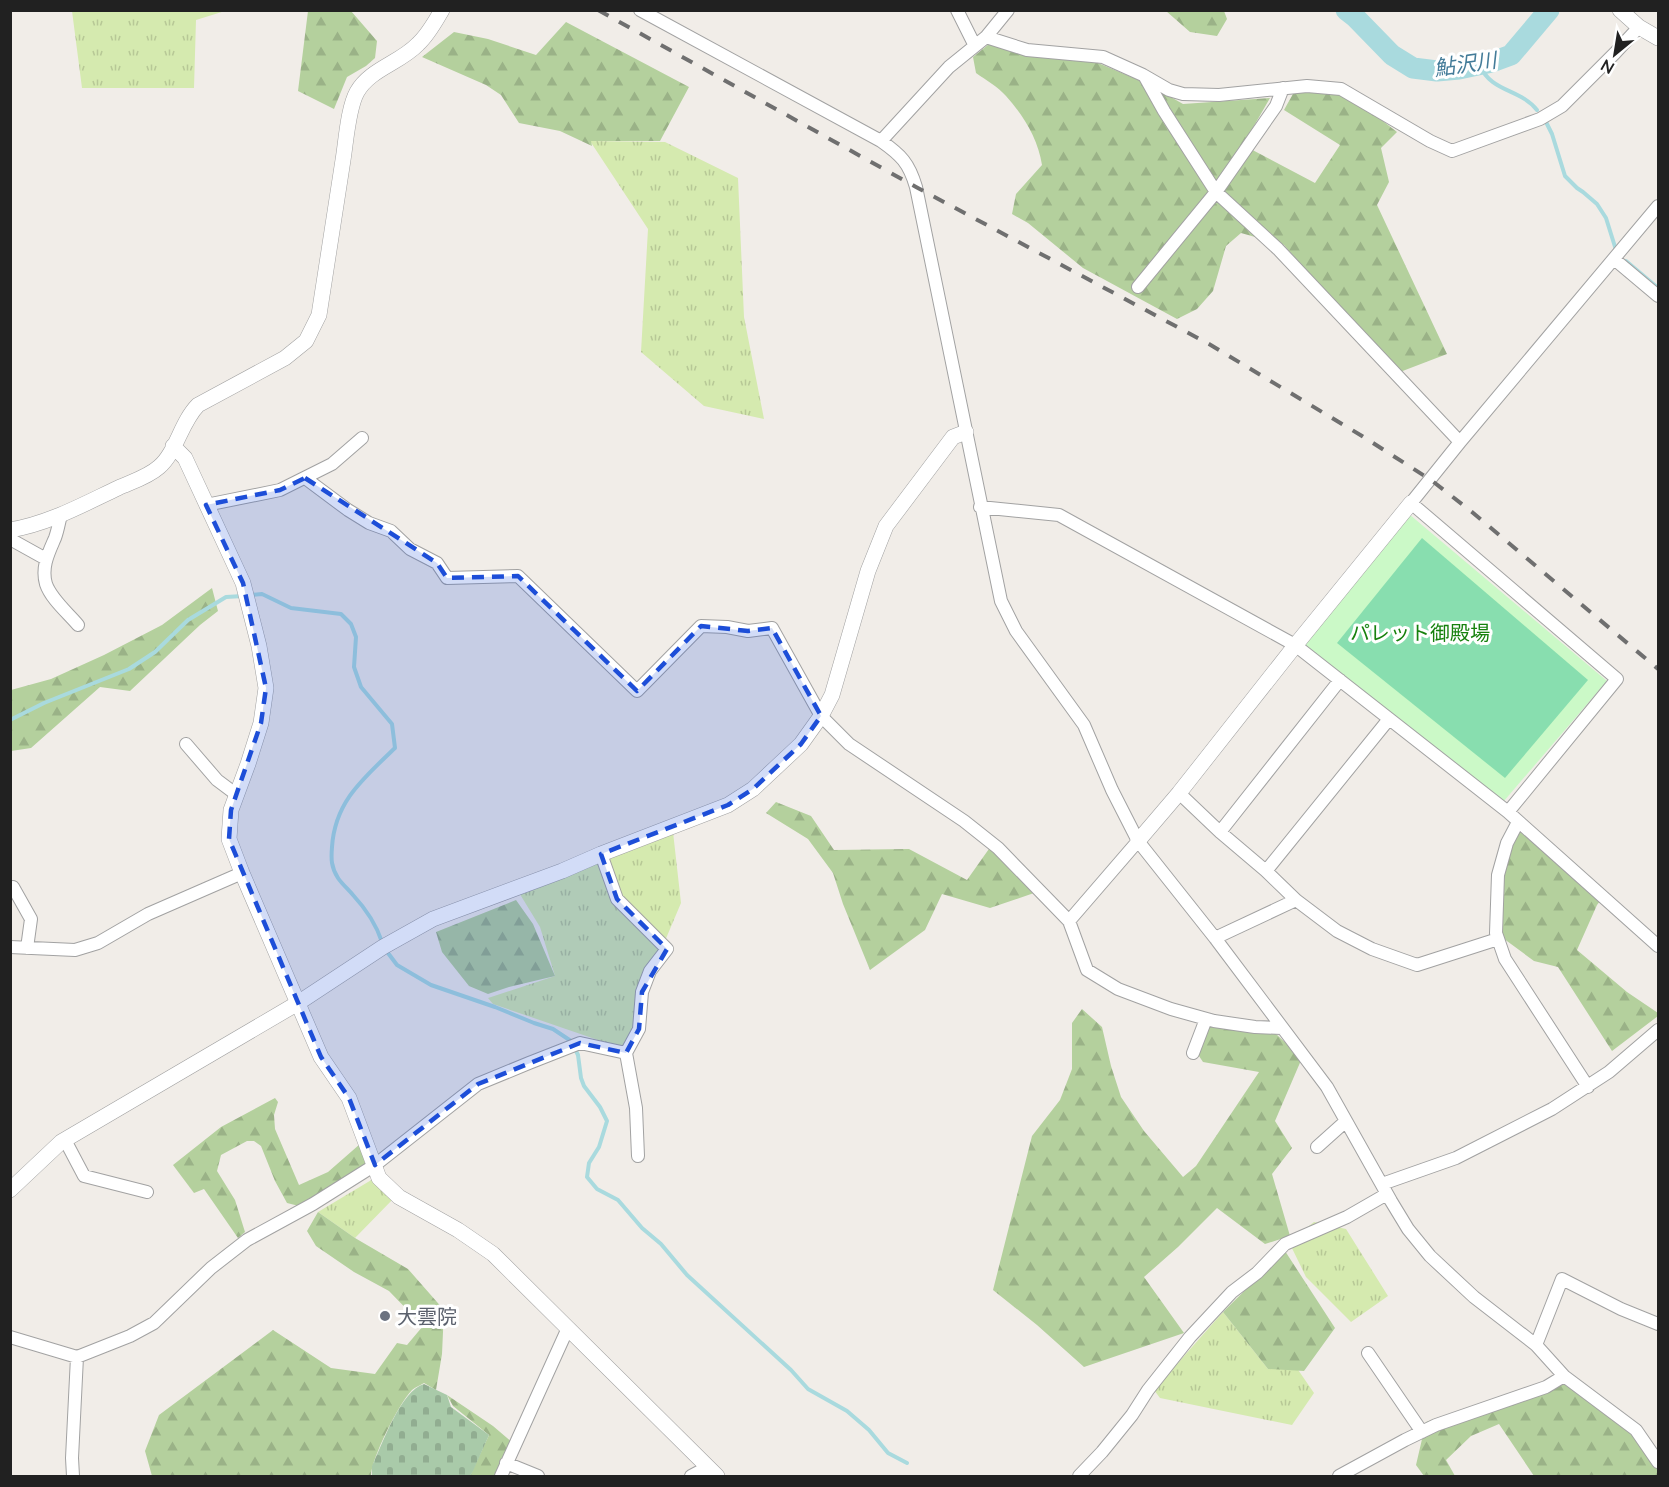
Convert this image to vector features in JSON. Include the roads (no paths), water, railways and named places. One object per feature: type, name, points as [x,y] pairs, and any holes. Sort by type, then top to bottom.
[{"type":"street","points":[[10,530],[61,515],[145,476],[159,467],[167,458],[190,412],[198,405],[285,358],[306,341],[319,315],[346,138],[357,92],[375,73],[418,45],[442,10]]},
{"type":"street","points":[[640,10],[880,141],[896,151],[906,162],[912,173],[1001,601],[1016,631],[1084,725],[1112,790],[1138,841],[1215,938],[1327,1087],[1408,1229],[1431,1256],[1474,1297],[1536,1345],[1564,1376],[1636,1430],[1659,1462]]},
{"type":"street","points":[[957,10],[975,45]]},
{"type":"street","points":[[880,141],[949,67],[986,37],[1008,10]]},
{"type":"street","points":[[1620,10],[1639,27],[1659,38]]},
{"type":"street","points":[[986,37],[1027,50],[1103,57],[1169,90],[1183,94],[1219,95],[1307,86],[1341,89],[1452,152],[1540,119],[1562,106],[1639,27]]},
{"type":"street","points":[[1143,75],[1216,192],[1278,249],[1460,442]]},
{"type":"street","points":[[1138,287],[1216,192],[1276,106],[1283,88]]},
{"type":"street","points":[[1069,921],[1179,793],[1295,645],[1460,442],[1659,207]]},
{"type":"street","points":[[1614,259],[1659,296]]},
{"type":"street","points":[[10,1190],[65,1140],[298,1003],[383,947],[433,919],[728,805],[753,789],[801,744],[821,716],[832,695],[868,571],[886,526],[952,437],[966,432]]},
{"type":"street","points":[[206,506],[280,490],[332,464],[362,438]]},
{"type":"street","points":[[173,446],[184,458],[243,583],[259,646],[266,688],[261,723],[231,810],[229,839],[321,1057],[349,1098],[379,1178],[399,1197],[458,1230],[493,1254],[713,1472]]},
{"type":"street","points":[[305,478],[348,510],[369,523],[391,531],[410,549],[437,563],[447,578],[518,576],[637,692],[701,626],[748,631],[772,628],[821,716],[849,744],[964,821],[998,848],[1069,921],[1087,970],[1118,989],[1172,1009],[1206,1019],[1255,1027],[1282,1028]]},
{"type":"street","points":[[1411,503],[1617,679],[1508,812]]},
{"type":"street","points":[[980,507],[1059,515],[1295,645],[1508,812],[1659,946]]},
{"type":"street","points":[[61,515],[46,559],[46,584],[52,596],[78,625]]},
{"type":"street","points":[[10,539],[46,559]]},
{"type":"street","points":[[1220,832],[1340,680]]},
{"type":"street","points":[[1266,871],[1389,719]]},
{"type":"street","points":[[186,744],[217,780],[237,795]]},
{"type":"street","points":[[1179,793],[1296,900],[1337,932],[1372,949],[1417,965],[1498,939]]},
{"type":"street","points":[[1518,822],[1507,843],[1498,875],[1496,933],[1505,959],[1588,1087]]},
{"type":"street","points":[[601,854],[617,899],[667,949],[650,971],[642,992],[639,1029],[626,1053],[636,1108],[638,1156]]},
{"type":"street","points":[[10,947],[75,950],[98,943],[148,914],[242,873]]},
{"type":"street","points":[[13,887],[31,919],[27,948]]},
{"type":"street","points":[[1215,938],[1296,900]]},
{"type":"street","points":[[1193,1053],[1206,1019]]},
{"type":"street","points":[[1079,1476],[1132,1415],[1148,1390],[1190,1337],[1232,1292],[1257,1273],[1285,1244],[1347,1217],[1384,1189],[1456,1158],[1543,1114],[1609,1072],[1659,1030]]},
{"type":"street","points":[[10,1337],[77,1357],[130,1336],[154,1323],[211,1268],[247,1240],[313,1204],[375,1165],[478,1084],[580,1044],[626,1053]]},
{"type":"street","points":[[1317,1147],[1346,1120]]},
{"type":"street","points":[[65,1140],[84,1176],[147,1192]]},
{"type":"street","points":[[1536,1345],[1562,1279],[1621,1309],[1659,1324]]},
{"type":"street","points":[[501,1476],[568,1328]]},
{"type":"street","points":[[1368,1353],[1422,1432]]},
{"type":"street","points":[[73,1476],[77,1357]]},
{"type":"street","points":[[1339,1476],[1436,1425],[1546,1388],[1564,1376]]},
{"type":"street","points":[[506,1463],[538,1476]]},
{"type":"street","points":[[691,1476],[713,1472]]},
{"type":"waterway","name":"鮎沢川","points":[[1346,10],[1392,55],[1413,68],[1437,71],[1492,62],[1511,55],[1549,10]]},
{"type":"waterway","points":[[1480,65],[1485,74],[1498,86],[1523,98],[1537,110]]},
{"type":"waterway","points":[[1546,122],[1565,176],[1597,204],[1606,218],[1616,250]]},
{"type":"waterway","points":[[1626,261],[1658,288]]},
{"type":"waterway","points":[[250,595],[262,594],[291,608],[341,614],[351,624],[356,637],[354,667],[361,687],[392,724],[395,748],[362,780],[345,803],[334,831],[332,851],[332,863],[336,874],[366,911],[382,942]]},
{"type":"waterway","points":[[10,720],[44,703],[129,669],[155,652],[188,620],[226,597],[243,596]]},
{"type":"waterway","points":[[385,949],[397,965],[431,985],[553,1029],[571,1041],[578,1055],[584,1086],[600,1107],[607,1121],[599,1147],[589,1163],[587,1177],[597,1189],[618,1200],[642,1228],[661,1244],[687,1275],[791,1370],[808,1389],[847,1411],[869,1430],[888,1453],[907,1463]]},
{"type":"railway","points":[[598,10],[916,187],[1209,344],[1362,436],[1431,480],[1472,512],[1658,669]]},
{"type":"place","name":"大雲院","points":[[385,1316]]},
{"type":"park label","name":"パレット御殿場","points":[[1420,632]]}]
